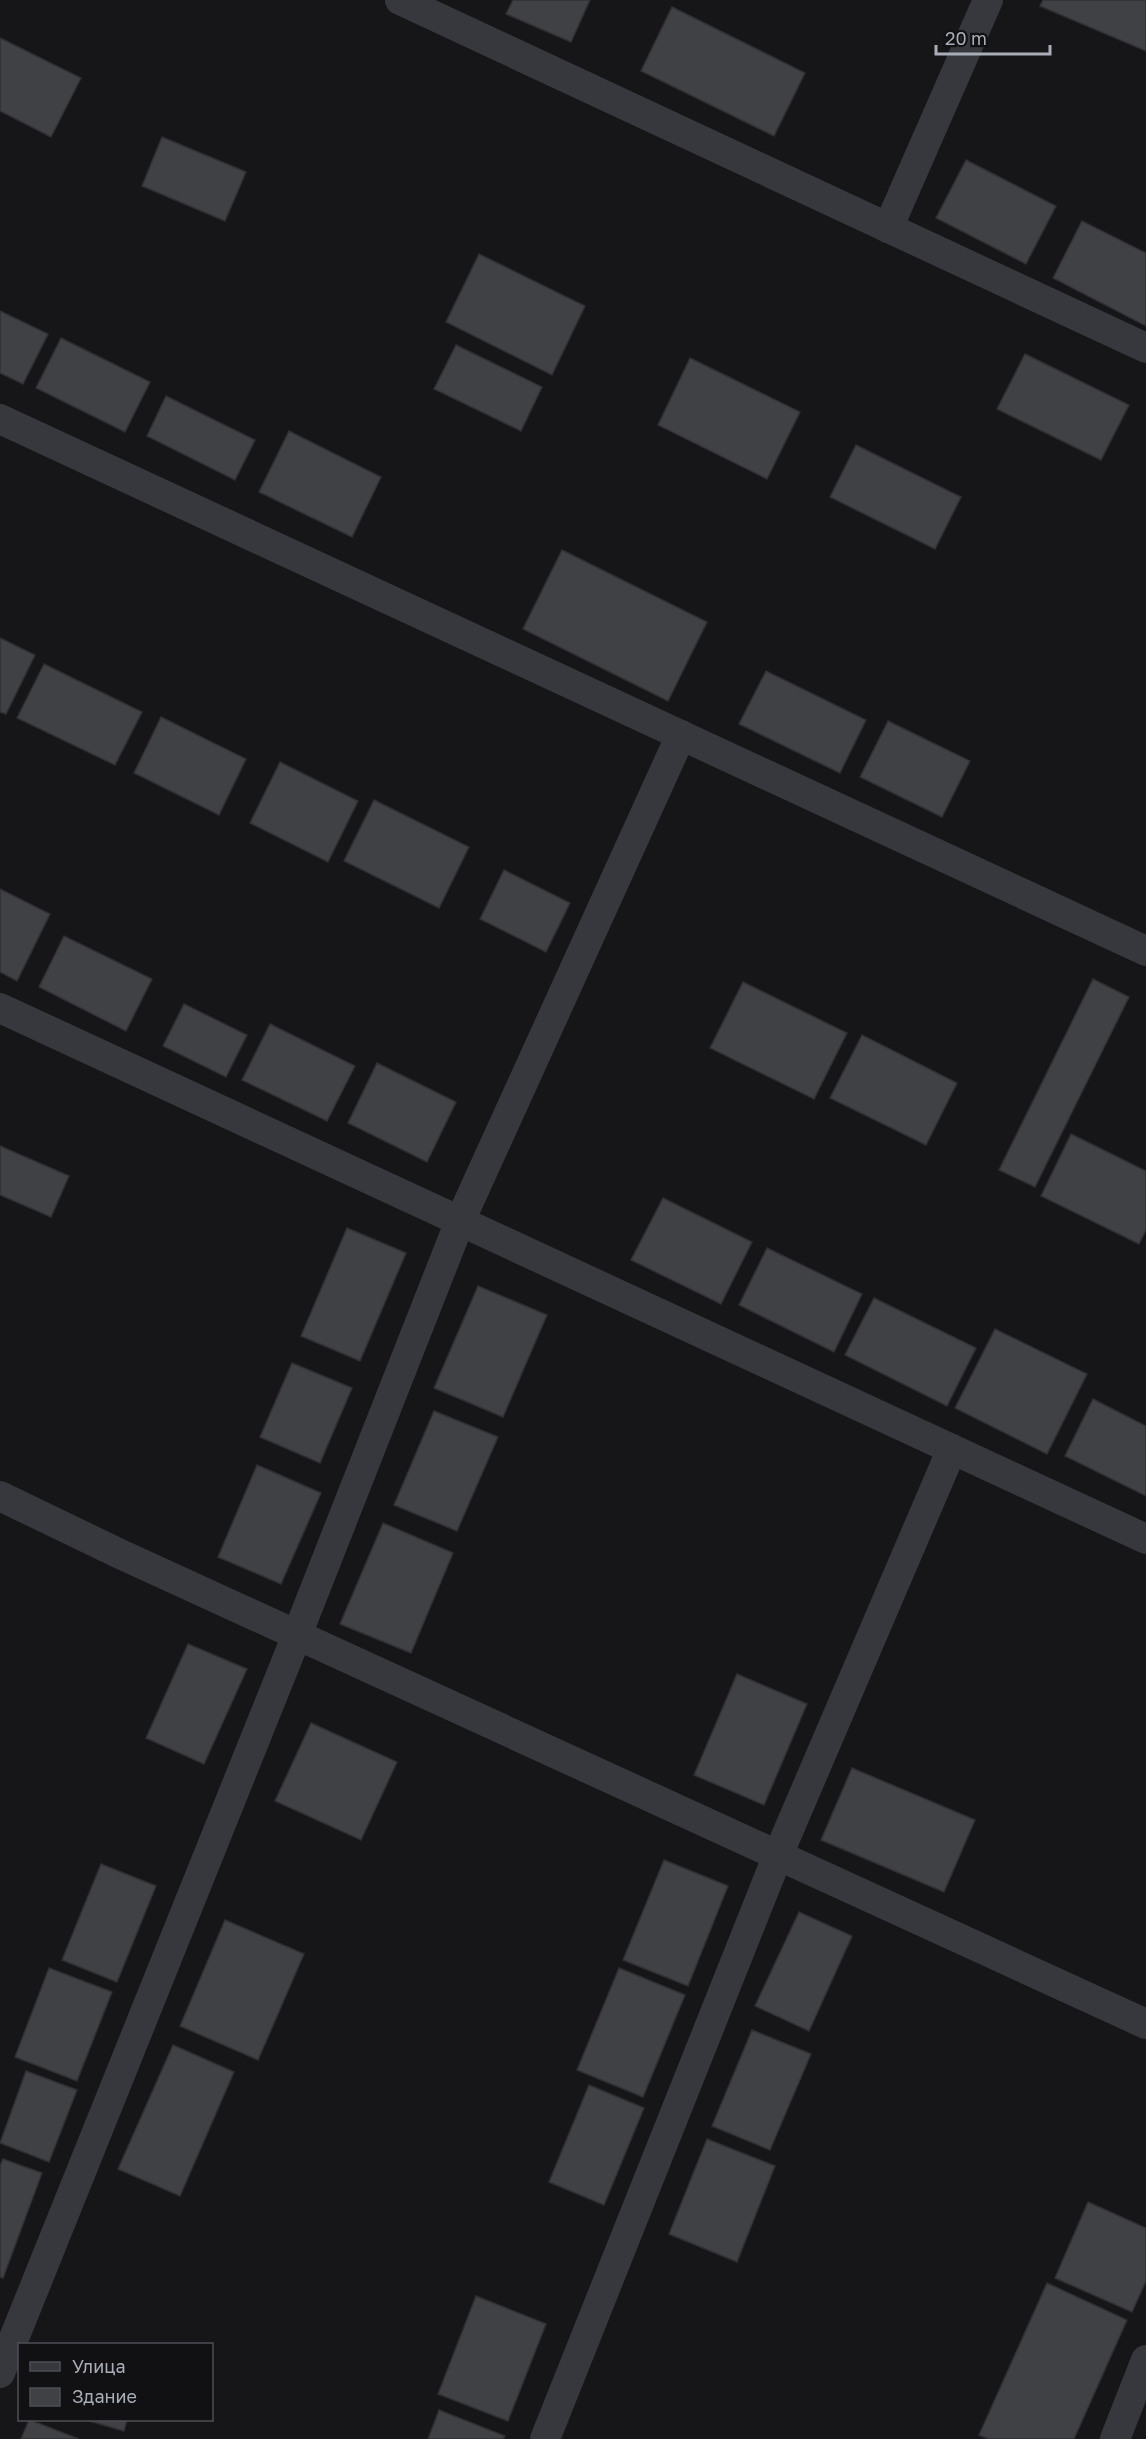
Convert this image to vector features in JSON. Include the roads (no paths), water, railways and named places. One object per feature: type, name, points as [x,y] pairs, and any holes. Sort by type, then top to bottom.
[{"type":"street","points":[[400,0],[1146,348]]},
{"type":"street","points":[[888,228],[988,0]]},
{"type":"street","points":[[0,419],[1146,951]]},
{"type":"street","points":[[0,2373],[297,1635],[460,1221],[681,735]]},
{"type":"street","points":[[0,1008],[1146,1539]]},
{"type":"street","points":[[545,2439],[778,1855],[952,1449]]},
{"type":"street","points":[[0,1496],[297,1635],[1146,2024]]},
{"type":"street","points":[[1115,2439],[1146,2360]]}]
